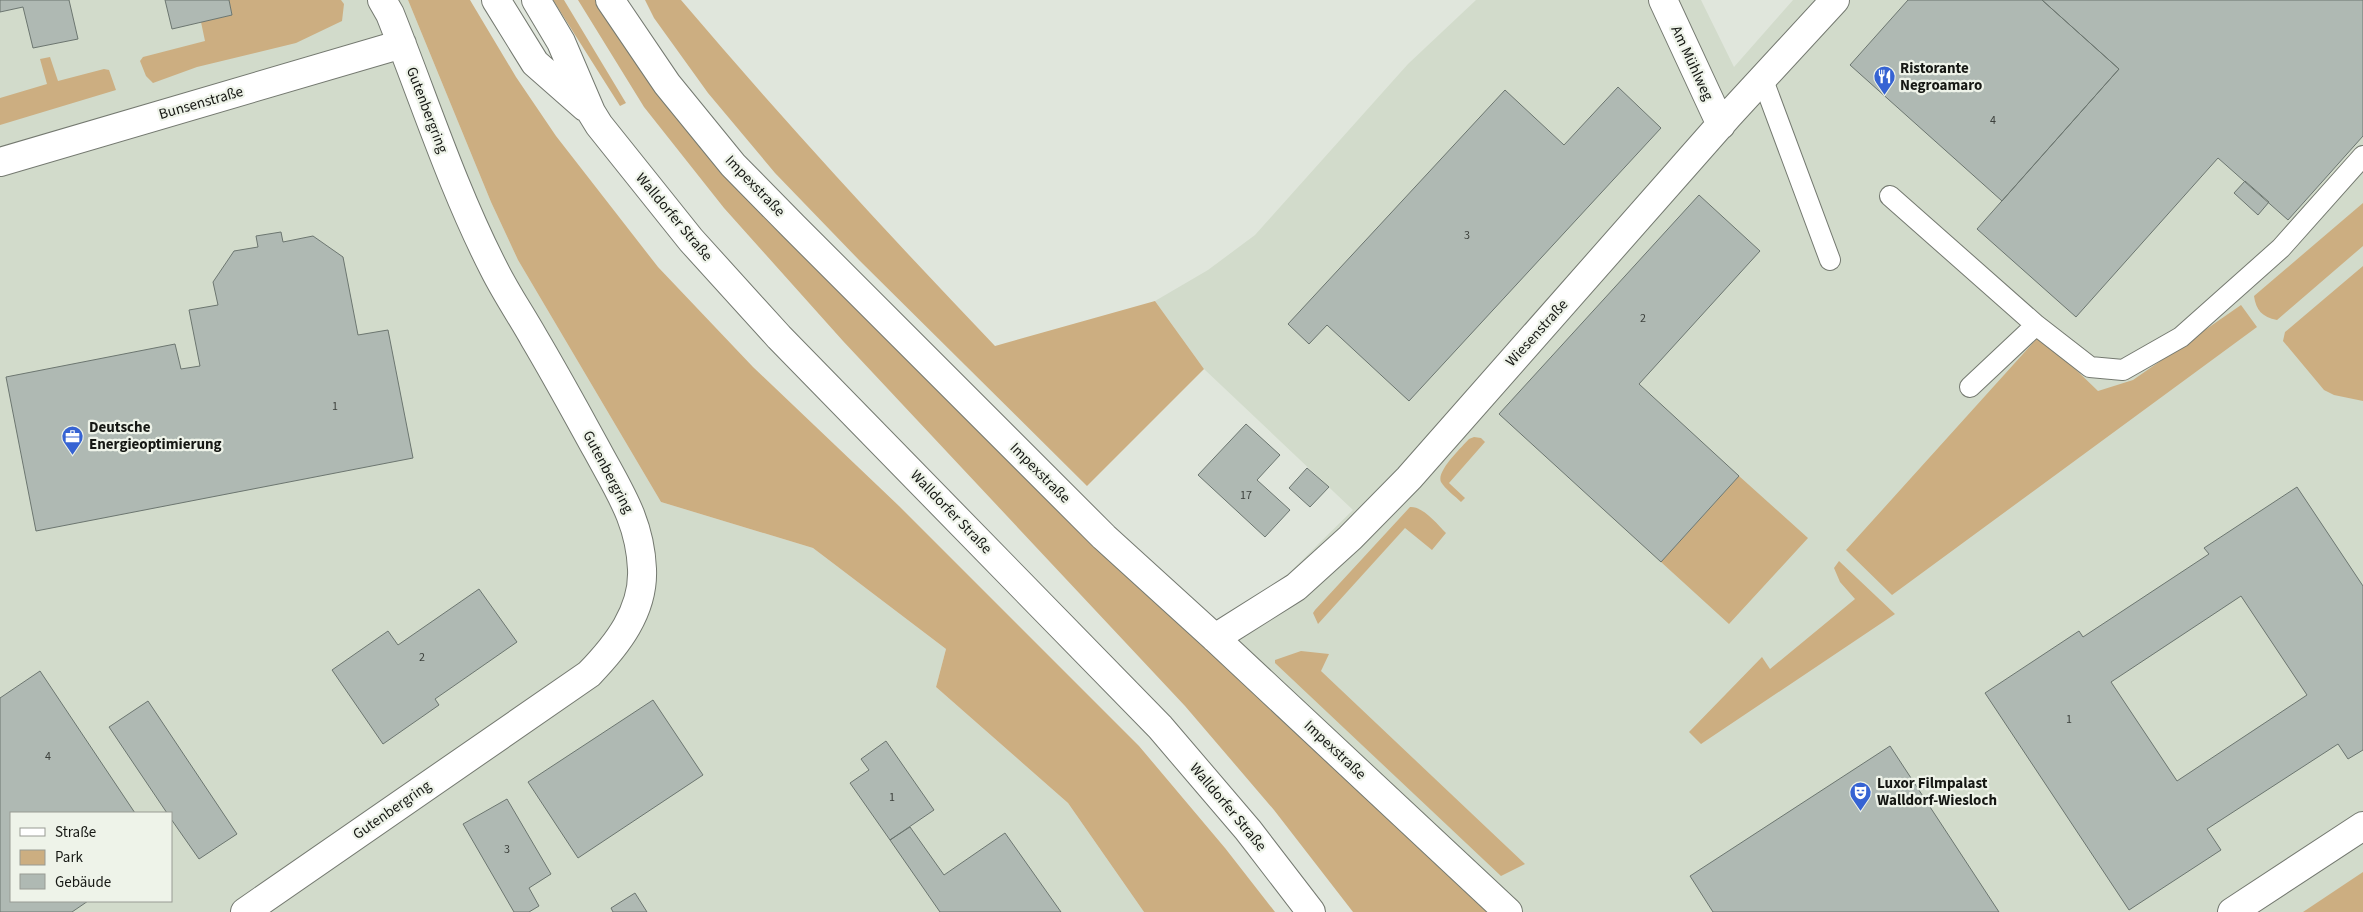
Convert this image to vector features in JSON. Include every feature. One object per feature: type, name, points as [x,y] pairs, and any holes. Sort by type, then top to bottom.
[{"type":"street","name":"Gutenbergring","points":[[245,912],[589,674],[611,651],[629,624],[638,600],[642,571],[639,542],[630,511],[562,386],[495,271],[467,213],[402,44],[382,0]]},
{"type":"street","name":"Walldorfer Straße","points":[[496,0],[535,63],[591,112],[691,240],[779,337],[1160,727],[1248,830],[1311,912]]},
{"type":"street","name":"Walldorfer Straße","points":[[536,0],[561,42],[591,112]]},
{"type":"street","name":"Impexstraße","points":[[610,0],[667,84],[733,165],[1104,537],[1508,912]]},
{"type":"street","name":"Am Mühlweg","points":[[1663,0],[1721,125]]},
{"type":"street","name":"Wiesenstraße","points":[[1215,638],[1296,587],[1350,538],[1409,478],[1721,125],[1835,0]]},
{"type":"street","name":"Bunsenstraße","points":[[0,162],[402,44]]},
{"type":"street","points":[[2232,912],[2363,826]]},
{"type":"lane","points":[[1763,80],[1830,260]]},
{"type":"lane","points":[[1890,196],[2036,325],[2090,367],[2122,370],[2176,340],[2188,331],[2281,248],[2363,156]]},
{"type":"lane","points":[[1970,387],[2036,325]]},
{"type":"shaded area","points":[[0,0],[408,0],[491,202],[518,260],[661,502],[813,548],[946,649],[936,687],[1068,803],[1144,912],[0,912]]},
{"type":"shaded area","points":[[1476,0],[1701,0],[1734,67],[1793,0],[2363,0],[2363,873],[2306,912],[1489,912],[1210,641],[1233,616],[1288,574],[1353,510],[1204,369],[1155,301],[1208,270],[1255,235],[1408,64]]},
{"type":"green space","points":[[229,0],[341,0],[344,4],[342,21],[296,43],[197,67],[153,83],[146,76],[140,61],[143,57],[205,41],[201,22],[232,15]]},
{"type":"green space","points":[[408,0],[470,0],[516,77],[556,136],[658,267],[753,367],[899,506],[1139,746],[1225,848],[1275,912],[1144,912],[1068,803],[936,687],[946,649],[813,548],[661,502],[518,260],[491,202]]},
{"type":"green space","points":[[553,0],[564,0],[626,103],[620,106]]},
{"type":"green space","points":[[578,0],[596,0],[613,20],[660,87],[1489,912],[1353,912],[1274,810],[1185,706],[843,341],[724,208],[644,107]]},
{"type":"green space","points":[[645,0],[681,0],[835,175],[995,346],[1155,301],[1204,369],[1087,486],[859,260],[775,173],[708,93],[654,18]]},
{"type":"green space","points":[[50,57],[58,81],[104,69],[109,70],[116,90],[0,125],[0,98],[47,84],[40,59]]},
{"type":"green space","points":[[2363,203],[2363,246],[2277,320],[2264,315],[2258,309],[2254,296]]},
{"type":"green space","points":[[2363,266],[2363,401],[2334,395],[2324,390],[2283,341],[2285,332]]},
{"type":"green space","points":[[2241,305],[2257,327],[1892,595],[1846,550],[2040,335],[2098,391],[2133,380]]},
{"type":"green space","points":[[1474,437],[1481,438],[1485,442],[1449,483],[1465,498],[1461,502],[1443,485],[1440,477],[1450,459],[1469,439]]},
{"type":"green space","points":[[1739,476],[1808,538],[1729,624],[1661,562]]},
{"type":"green space","points":[[1410,507],[1415,507],[1425,512],[1446,533],[1432,550],[1405,528],[1318,624],[1313,613],[1315,610]]},
{"type":"green space","points":[[1839,561],[1895,614],[1701,744],[1689,732],[1762,657],[1770,669],[1855,599],[1840,582],[1834,568]]},
{"type":"green space","points":[[1301,651],[1329,654],[1321,671],[1525,864],[1501,876],[1275,663],[1275,660]]},
{"type":"green space","points":[[2363,872],[2363,912],[2303,912]]},
{"type":"building","points":[[0,0],[69,0],[78,39],[33,48],[23,7],[0,12]]},
{"type":"building","points":[[165,0],[229,0],[232,15],[172,29]]},
{"type":"building","points":[[1908,0],[2042,0],[2119,69],[2002,201],[1850,65]]},
{"type":"building","points":[[2042,0],[2363,0],[2363,136],[2288,220],[2218,158],[2076,317],[1977,229],[2119,69]]},
{"type":"building","points":[[1618,87],[1661,128],[1409,401],[1327,325],[1309,344],[1288,324],[1505,90],[1564,145]]},
{"type":"building","points":[[2245,181],[2269,202],[2258,215],[2234,193]]},
{"type":"building","points":[[1699,195],[1760,251],[1639,384],[1739,476],[1661,562],[1499,414]]},
{"type":"building","points":[[281,232],[283,242],[313,236],[343,257],[358,335],[388,330],[413,458],[36,531],[6,377],[175,344],[181,369],[200,366],[189,310],[218,305],[213,282],[234,251],[258,247],[256,236]]},
{"type":"building","points":[[1246,424],[1280,455],[1257,480],[1290,510],[1265,537],[1198,475]]},
{"type":"building","points":[[1307,468],[1329,487],[1310,507],[1289,488]]},
{"type":"building","points":[[2297,487],[2363,586],[2363,750],[2348,759],[2338,744],[2207,829],[2221,850],[2129,910],[1985,693],[2079,631],[2083,637],[2209,554],[2204,548]],"holes":[[[2241,596],[2307,695],[2177,781],[2111,682]]]},
{"type":"building","points":[[479,589],[517,642],[435,699],[439,705],[383,744],[332,670],[388,631],[398,645]]},
{"type":"building","points":[[40,671],[134,812],[10,812],[10,902],[87,902],[72,912],[0,912],[0,698]]},
{"type":"building","points":[[653,700],[703,775],[578,858],[528,782]]},
{"type":"building","points":[[148,701],[237,834],[199,859],[172,820],[172,812],[166,812],[109,727]]},
{"type":"building","points":[[886,741],[934,810],[890,840],[850,783],[869,770],[861,759]]},
{"type":"building","name":"Luxor Filmpalast Walldorf-Wiesloch","points":[[1890,746],[1999,912],[1713,912],[1690,876]]},
{"type":"building","points":[[507,799],[551,874],[529,888],[539,906],[529,912],[514,912],[463,824]]},
{"type":"building","points":[[910,827],[944,875],[1005,833],[1061,912],[940,912],[890,840]]},
{"type":"building","points":[[635,893],[647,912],[613,912],[611,908]]},
{"type":"place","name":"Ristorante Negroamaro","points":[[1884,96]]},
{"type":"place","name":"Deutsche Energieoptimierung","points":[[73,455]]},
{"type":"place","name":"Luxor Filmpalast Walldorf-Wiesloch","points":[[1861,811]]}]
